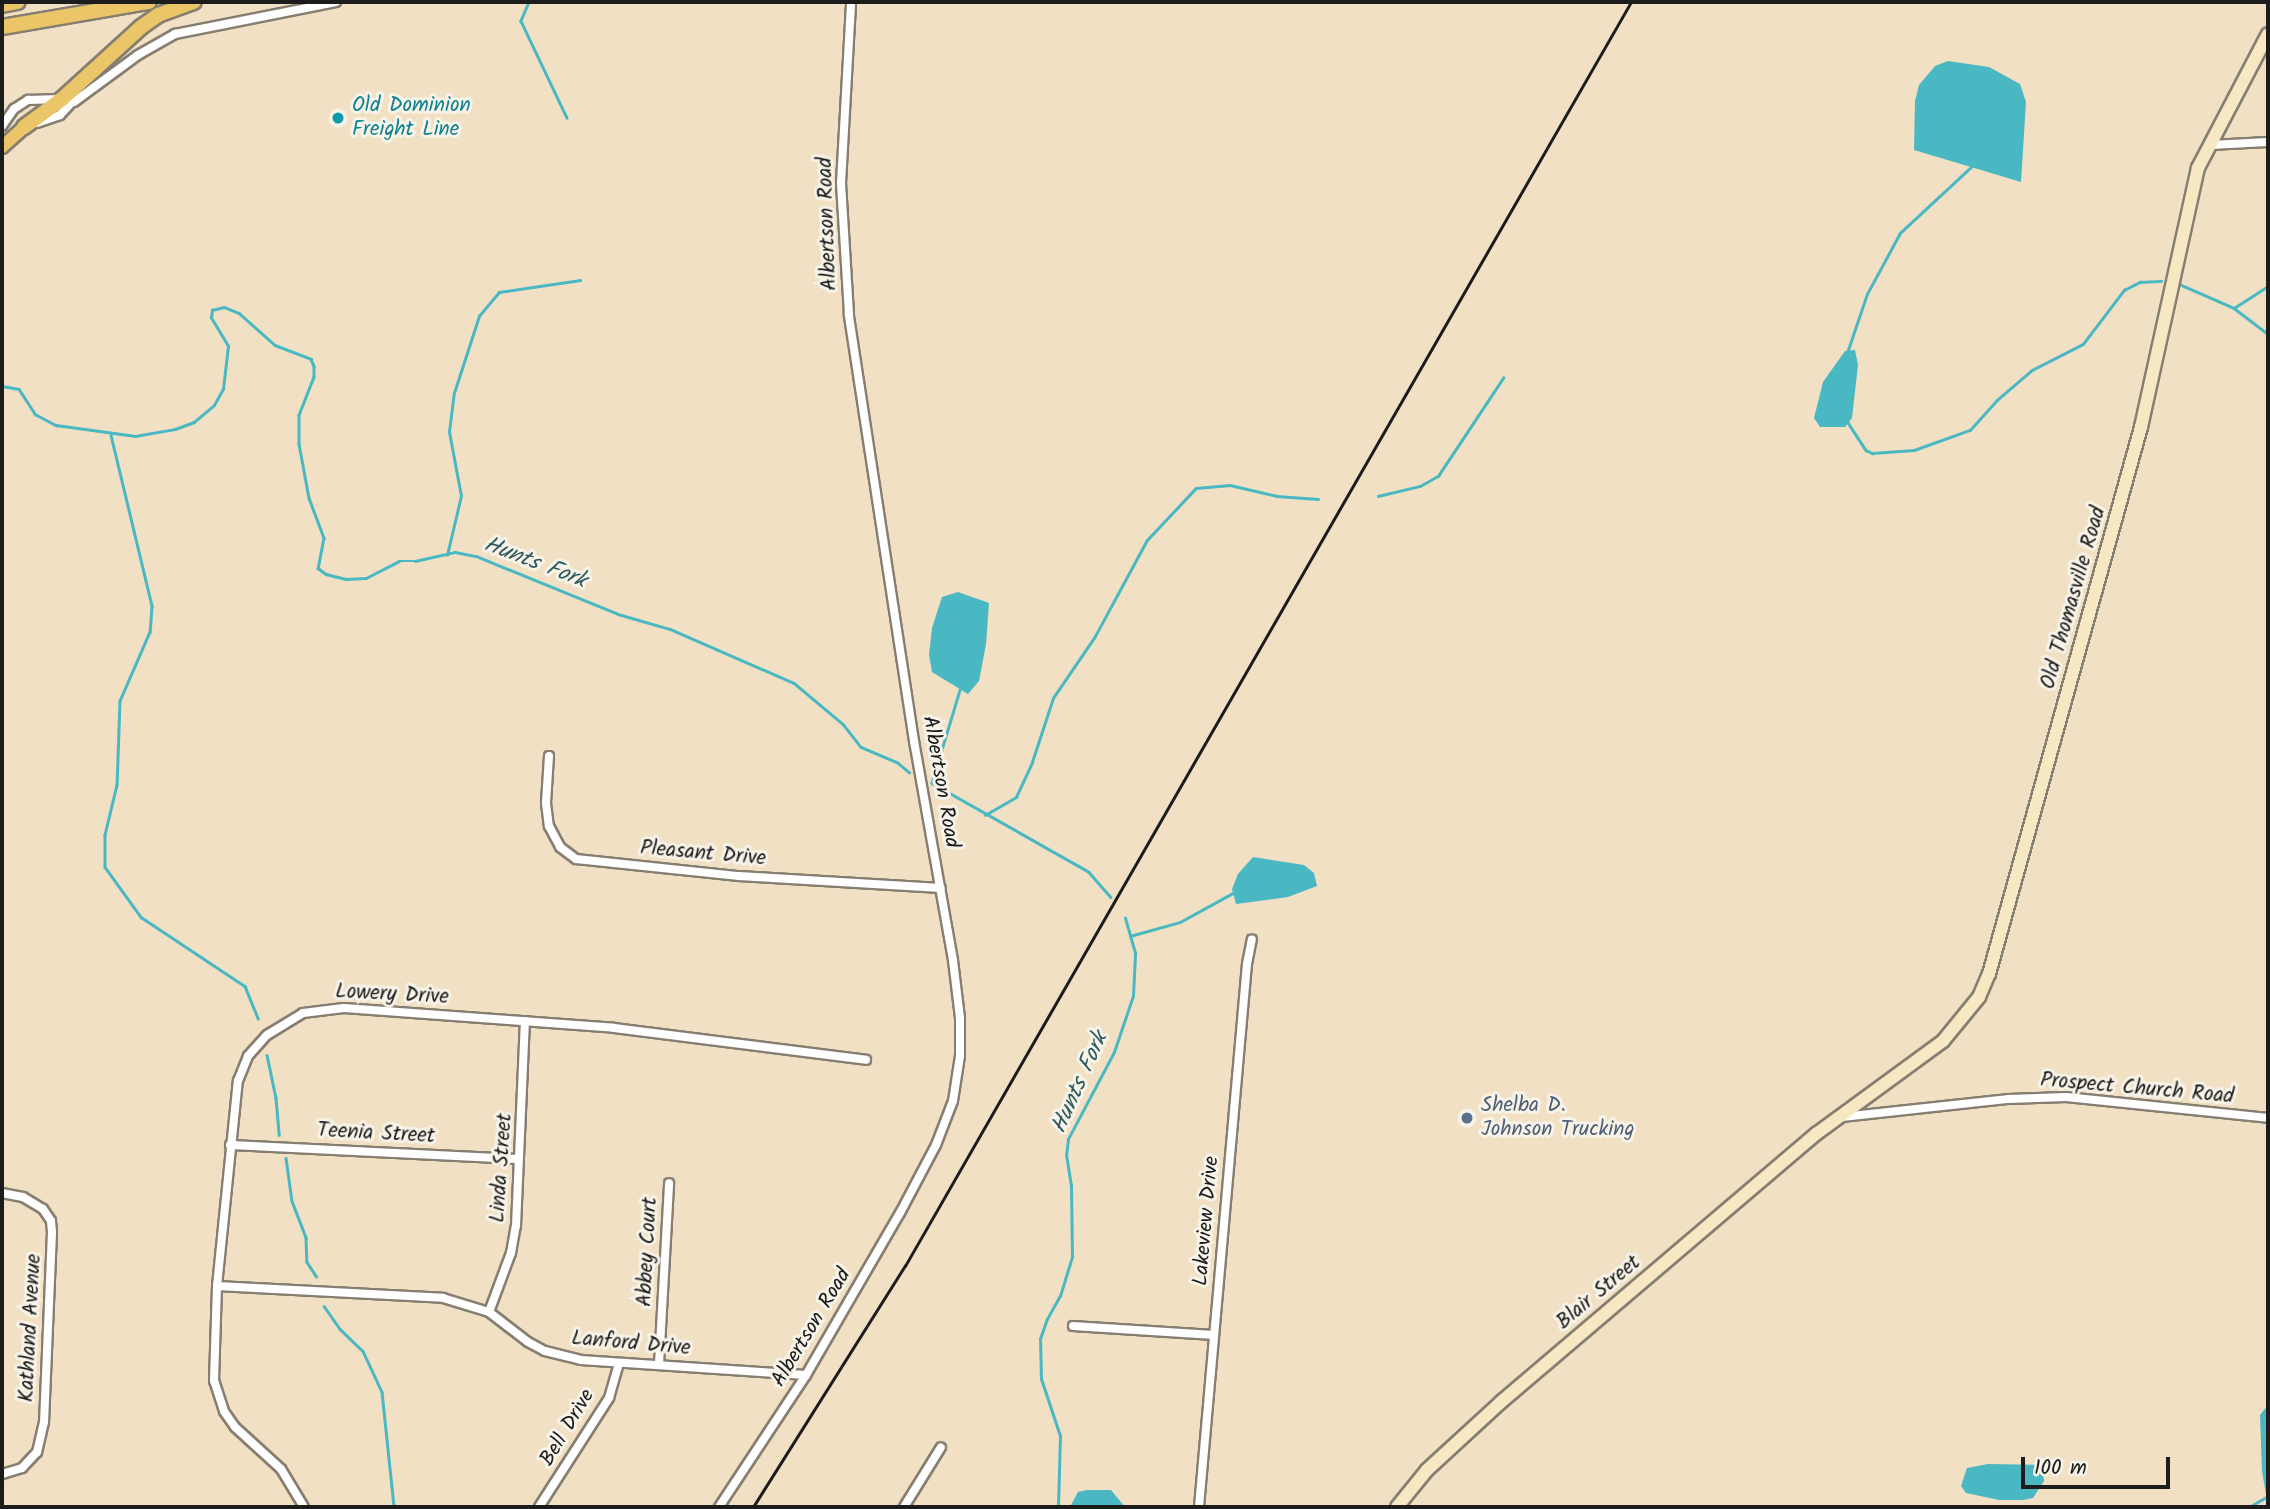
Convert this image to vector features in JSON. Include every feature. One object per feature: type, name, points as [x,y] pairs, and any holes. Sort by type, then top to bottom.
[{"type":"highway","points":[[2,5],[18,2]]},
{"type":"highway","points":[[2,27],[149,2]]},
{"type":"highway","points":[[24,127],[68,101],[141,27],[158,15],[194,2]]},
{"type":"main road","points":[[2,147],[24,127]]},
{"type":"street","points":[[2,126],[14,109],[28,100],[68,101],[175,34],[336,2]]},
{"type":"street","name":"Albertson Road","points":[[719,1507],[806,1375],[900,1213],[936,1145],[953,1101],[960,1056],[960,1018],[941,888],[906,690],[849,314],[841,183],[851,2]]},
{"type":"street","name":"Old Thomasville Road","points":[[1836,1118],[1943,1041],[1963,1020],[1989,974],[2141,427],[2198,168],[2268,34]]},
{"type":"street","points":[[2210,145],[2268,142]]},
{"type":"street","name":"Pleasant Drive","points":[[549,756],[546,803],[549,826],[560,847],[576,859],[739,876],[941,888]]},
{"type":"street","name":"Lakeview Drive","points":[[1199,1507],[1252,939]]},
{"type":"street","name":"Lowery Drive","points":[[304,1507],[281,1469],[235,1427],[218,1395],[213,1363],[217,1286],[237,1080],[247,1056],[267,1035],[303,1013],[344,1008],[526,1021],[705,1038],[866,1060]]},
{"type":"street","name":"Linda Street","points":[[489,1312],[511,1253],[526,1021]]},
{"type":"street","name":"Prospect Church Road","points":[[1836,1118],[2018,1098],[2066,1097],[2268,1118]]},
{"type":"street","name":"Blair Street","points":[[1397,1507],[1427,1470],[1501,1402],[1836,1118]]},
{"type":"street","name":"Teenia Street","points":[[230,1145],[519,1159]]},
{"type":"street","name":"Abbey Court","points":[[659,1364],[669,1183]]},
{"type":"street","name":"Kathland Avenue","points":[[2,1193],[23,1197],[43,1209],[51,1221],[52,1232],[44,1423],[37,1452],[22,1468],[2,1474]]},
{"type":"street","name":"Lanford Drive","points":[[217,1286],[443,1298],[489,1312],[528,1342],[545,1351],[581,1360],[806,1375]]},
{"type":"street","points":[[1073,1326],[1214,1335]]},
{"type":"street","name":"Bell Drive","points":[[539,1507],[609,1398],[620,1364]]},
{"type":"street","points":[[904,1507],[941,1447]]},
{"type":"water","points":[[1948,61],[1989,67],[2020,84],[2026,102],[2021,182],[1914,150],[1915,101],[1919,85],[1935,66]]},
{"type":"water","points":[[1855,350],[1858,365],[1852,418],[1845,427],[1820,427],[1814,418],[1823,382],[1845,351]]},
{"type":"water","points":[[958,592],[989,603],[986,644],[979,681],[968,694],[932,672],[929,655],[932,628],[942,597]]},
{"type":"water","points":[[1253,857],[1304,865],[1314,873],[1317,886],[1288,897],[1236,904],[1232,889],[1238,874]]},
{"type":"water","points":[[2268,1405],[2268,1507],[2262,1471],[2260,1415]]},
{"type":"water","points":[[1988,1464],[2042,1465],[2044,1481],[2033,1498],[2023,1500],[1999,1500],[1966,1493],[1961,1486],[1967,1468]]},
{"type":"water","points":[[1111,1490],[1125,1507],[1070,1507],[1078,1492]]},
{"type":"waterway","points":[[529,2],[521,21],[567,118]]},
{"type":"waterway","points":[[1847,353],[1867,294],[1900,233],[1972,166]]},
{"type":"waterway","points":[[447,555],[461,496],[449,432],[454,393],[479,316],[499,292],[580,280]]},
{"type":"waterway","points":[[1847,421],[1866,450],[1872,453],[1914,450],[1970,430],[1997,400],[2032,370],[2083,344],[2124,290],[2140,282],[2161,281]]},
{"type":"waterway","points":[[2179,284],[2234,308],[2268,334]]},
{"type":"waterway","points":[[2234,308],[2268,286]]},
{"type":"waterway","name":"Hunts Fork","points":[[2,386],[19,389],[35,414],[56,425],[135,436],[175,429],[194,422],[214,405],[223,389],[228,346],[211,318],[212,310],[224,307],[239,313],[275,345],[311,359],[314,366],[314,377],[299,415],[299,444],[309,498],[324,538],[318,568],[326,574],[346,579],[366,578],[399,561],[415,561],[455,552],[476,556],[618,614],[670,629],[794,683],[843,724],[861,747],[897,762],[909,772]]},
{"type":"waterway","points":[[1378,496],[1420,486],[1438,476],[1503,378]]},
{"type":"waterway","points":[[111,435],[152,606],[150,632],[120,701],[117,785],[105,835],[105,867],[141,917],[245,986],[258,1018]]},
{"type":"waterway","points":[[985,815],[1016,797],[1032,762],[1053,698],[1094,638],[1147,540],[1196,488],[1230,485],[1277,496],[1318,499]]},
{"type":"waterway","name":"Hunts Fork","points":[[961,687],[932,783],[1089,872],[1111,897]]},
{"type":"waterway","points":[[1130,936],[1180,922],[1233,893]]},
{"type":"waterway","name":"Hunts Fork","points":[[1058,1507],[1060,1436],[1041,1379],[1040,1339],[1060,1296],[1072,1257],[1071,1186],[1066,1156],[1068,1139],[1114,1052],[1133,996],[1135,953],[1125,918]]},
{"type":"waterway","points":[[267,1055],[276,1098],[279,1135]]},
{"type":"waterway","points":[[286,1158],[292,1201],[306,1238],[307,1262],[316,1276]]},
{"type":"waterway","points":[[324,1306],[340,1329],[363,1351],[382,1392],[394,1507]]},
{"type":"waterway","points":[[2249,1507],[2268,1496]]},
{"type":"railway","points":[[753,1507],[905,1266],[1631,2]]},
{"type":"place","name":"Old Dominion Freight Line","points":[[338,118]]},
{"type":"place","name":"Shelba D. Johnson Trucking","points":[[1467,1118]]}]
